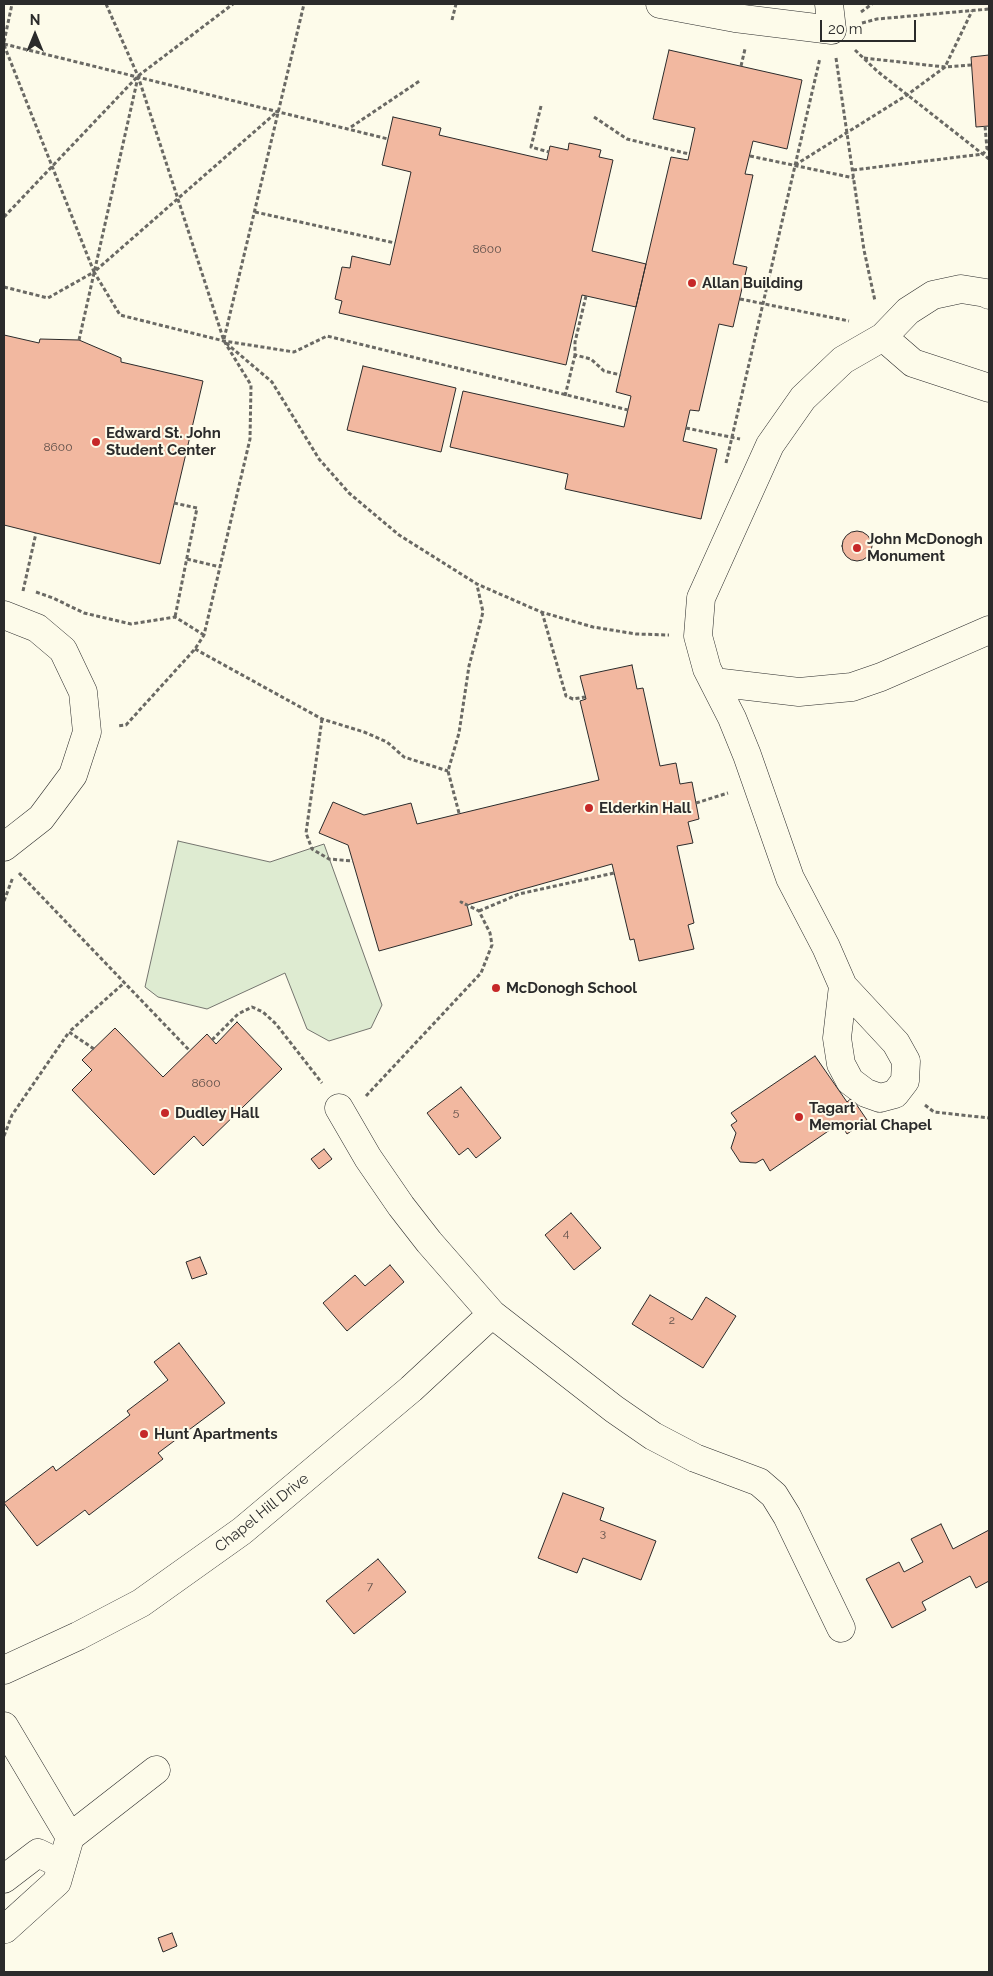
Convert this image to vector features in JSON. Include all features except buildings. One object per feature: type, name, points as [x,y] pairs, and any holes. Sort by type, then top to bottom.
[{"type":"street","points":[[660,4],[735,18],[830,17]]},
{"type":"street","points":[[843,986],[837,1038],[841,1064],[850,1081],[866,1093],[880,1098],[895,1094],[905,1081],[906,1061],[896,1043],[843,986],[826,947],[790,878],[747,754],[707,669],[698,636],[701,598],[770,446],[803,398],[843,360],[883,337],[908,311],[933,295],[961,289],[986,292],[989,295]]},
{"type":"street","points":[[883,337],[913,363],[989,388]]},
{"type":"street","points":[[4,847],[40,818],[73,775],[87,732],[83,692],[63,650],[37,628],[10,617]]},
{"type":"street","points":[[714,682],[799,692],[852,687],[881,677],[989,630]]},
{"type":"street","points":[[343,1115],[368,1158],[401,1206],[428,1242],[492,1314],[614,1409],[652,1436],[695,1458],[759,1482],[774,1495],[787,1516],[841,1628]]},
{"type":"street","name":"Chapel Hill Drive","points":[[4,1670],[78,1636],[140,1603],[242,1532],[411,1389],[492,1314]]},
{"type":"street","points":[[4,1726],[70,1837]]},
{"type":"street","points":[[4,1928],[57,1882],[70,1837],[156,1770]]},
{"type":"street","points":[[4,1879],[38,1853],[61,1864]]},
{"type":"path","points":[[12,4],[4,44],[94,272],[120,315],[224,341],[294,352],[327,336],[628,410]]},
{"type":"path","points":[[87,732],[126,725],[195,649],[204,635],[250,430],[250,385],[224,341],[138,76],[106,4]]},
{"type":"path","points":[[4,217],[138,76],[233,4]]},
{"type":"path","points":[[224,341],[304,4]]},
{"type":"path","points":[[452,20],[456,4]]},
{"type":"path","points":[[830,17],[878,19],[989,9]]},
{"type":"path","points":[[795,165],[907,95],[945,67],[972,11]]},
{"type":"path","points":[[830,17],[863,58],[989,159]]},
{"type":"path","points":[[830,17],[864,250],[883,337]]},
{"type":"path","points":[[726,464],[830,17]]},
{"type":"path","points":[[4,44],[350,128],[388,139]]},
{"type":"path","points":[[863,58],[945,67],[971,65]]},
{"type":"path","points":[[79,340],[138,76]]},
{"type":"path","points":[[350,128],[421,80]]},
{"type":"path","points":[[540,106],[531,147],[549,152]]},
{"type":"path","points":[[4,287],[48,298],[94,272],[278,111]]},
{"type":"path","points":[[594,117],[627,139],[690,154]]},
{"type":"path","points":[[852,170],[983,154],[987,149],[985,126]]},
{"type":"path","points":[[750,156],[854,178]]},
{"type":"path","points":[[255,212],[395,243]]},
{"type":"path","points":[[565,396],[586,296]]},
{"type":"path","points":[[740,299],[849,321],[883,337]]},
{"type":"path","points":[[224,341],[272,382],[319,459],[349,493],[400,535],[477,584],[541,612],[593,627],[636,634],[698,636]]},
{"type":"path","points":[[574,354],[591,359],[604,371],[621,375]]},
{"type":"path","points":[[686,428],[770,446]]},
{"type":"path","points":[[174,503],[197,508],[175,616]]},
{"type":"path","points":[[10,617],[24,588],[36,533]]},
{"type":"path","points":[[187,559],[220,567]]},
{"type":"path","points":[[459,813],[448,771],[459,733],[469,666],[483,612],[477,584]]},
{"type":"path","points":[[24,588],[53,598],[84,613],[131,624],[175,616],[204,635]]},
{"type":"path","points":[[541,612],[566,696],[573,700],[585,697]]},
{"type":"path","points":[[195,649],[322,719],[364,732],[387,742],[404,757],[448,771]]},
{"type":"path","points":[[322,719],[306,833],[312,849],[329,859],[353,862]]},
{"type":"path","points":[[4,901],[15,869],[190,1051]]},
{"type":"path","points":[[479,911],[519,894],[614,873]]},
{"type":"path","points":[[212,1040],[238,1014],[252,1007],[262,1012],[276,1024],[302,1055],[343,1115],[370,1092],[481,973],[492,945],[490,933],[479,911],[461,902],[467,905]]},
{"type":"path","points":[[4,1136],[12,1116],[69,1032],[124,983]]},
{"type":"path","points":[[69,1032],[94,1049]]},
{"type":"path","points":[[899,1088],[934,1112],[989,1118]]},
{"type":"green space","points":[[178,841],[270,862],[324,844],[382,1005],[371,1028],[329,1041],[307,1029],[285,973],[207,1009],[158,997],[145,987]]},
{"type":"place","name":"Allan Building","points":[[692,283]]},
{"type":"place","name":"Edward St. John Student Center","points":[[96,442]]},
{"type":"place","name":"John McDonogh Monument","points":[[857,548]]},
{"type":"place","name":"Elderkin Hall","points":[[589,808]]},
{"type":"place","name":"McDonogh School","points":[[496,988]]},
{"type":"place","name":"Dudley Hall","points":[[165,1113]]},
{"type":"place","name":"Tagart Memorial Chapel","points":[[799,1117]]},
{"type":"place","name":"Hunt Apartments","points":[[144,1434]]}]
